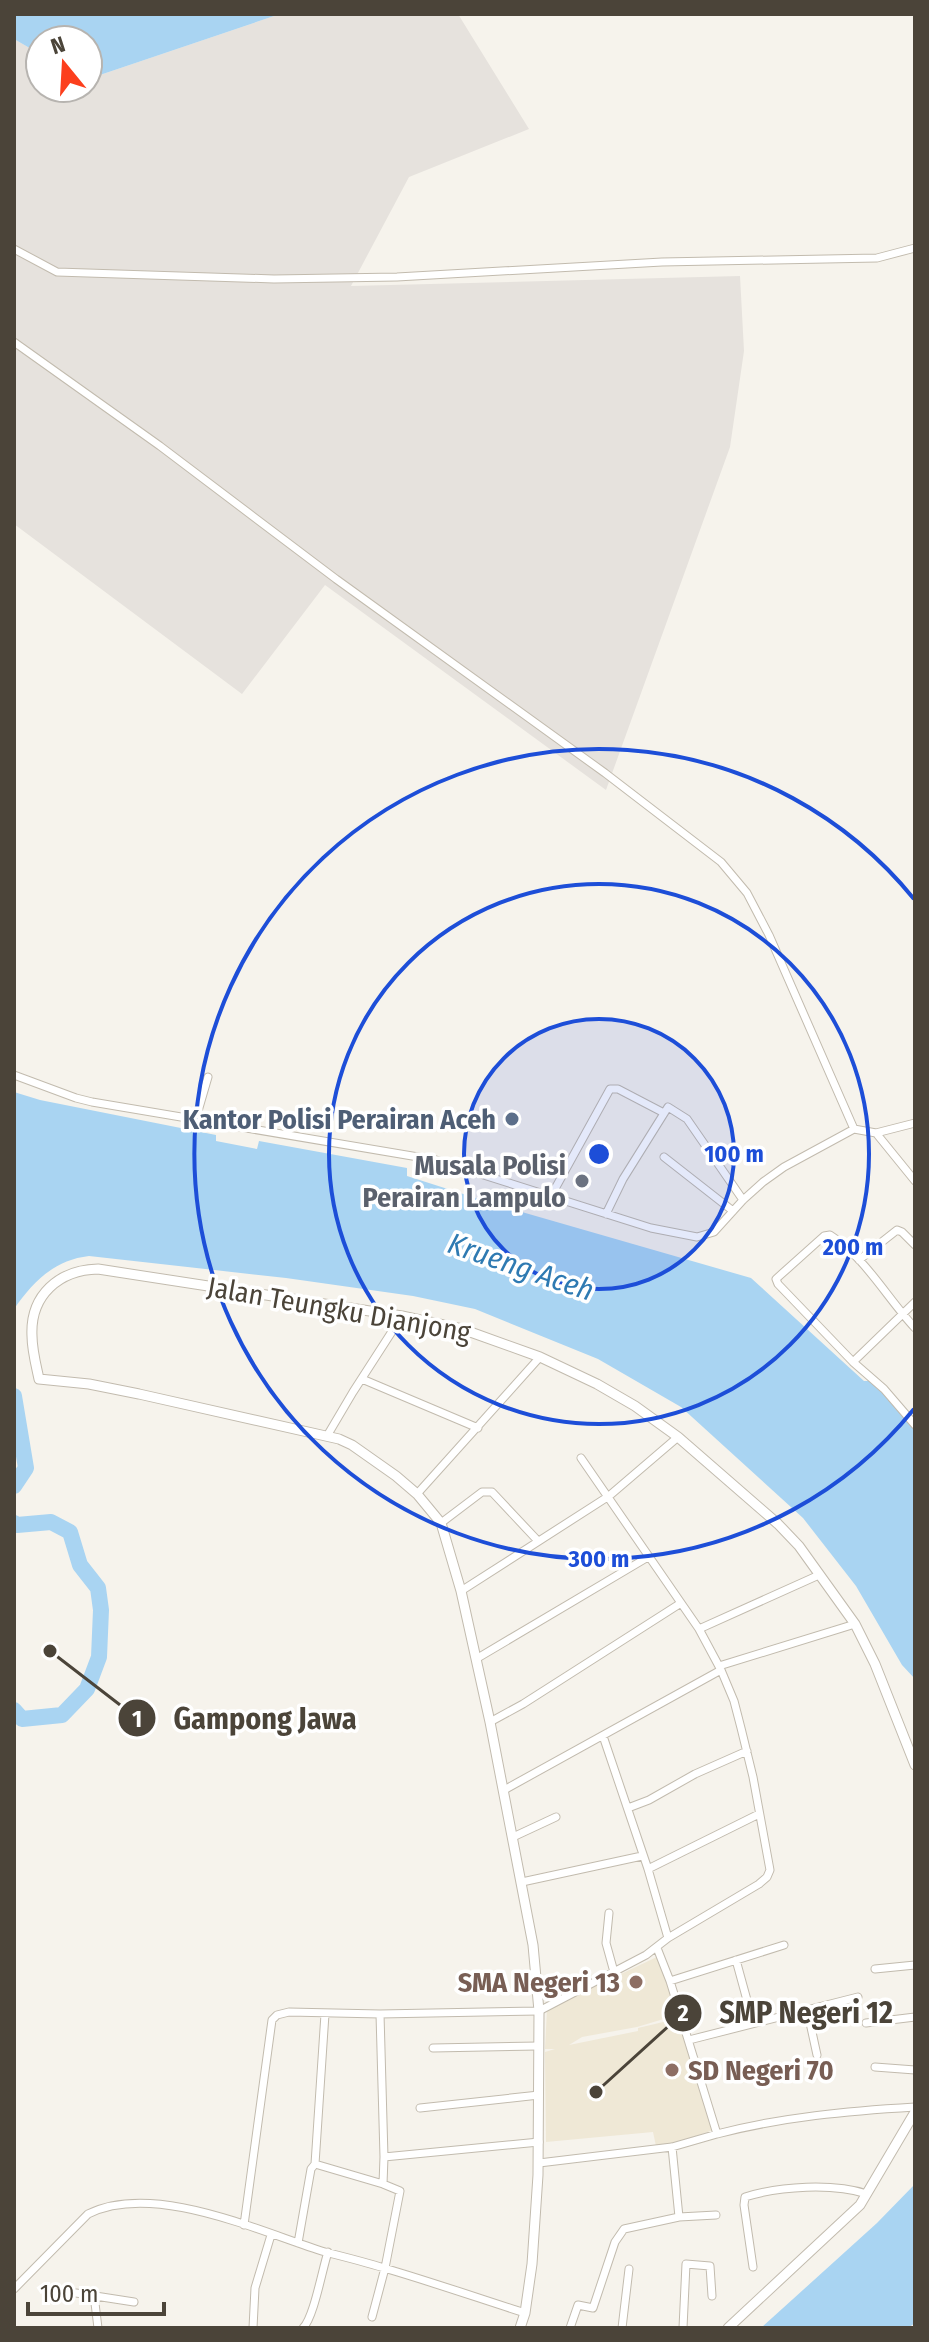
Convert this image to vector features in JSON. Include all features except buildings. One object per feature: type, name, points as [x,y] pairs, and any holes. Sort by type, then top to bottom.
[{"type":"street","points":[[14,249],[57,272],[274,279],[397,277],[662,262],[877,258],[915,248]]},
{"type":"street","points":[[14,342],[605,773],[721,862],[747,893],[769,935],[854,1129]]},
{"type":"street","points":[[14,1075],[92,1102],[436,1160],[669,1233],[702,1237],[714,1232],[743,1200],[773,1174],[854,1129],[876,1133],[915,1123]]},
{"type":"street","points":[[196,1118],[208,1077]]},
{"type":"street","points":[[551,1196],[610,1089],[618,1089],[664,1113]]},
{"type":"street","points":[[606,1214],[623,1179],[668,1107],[687,1119],[743,1200]]},
{"type":"street","points":[[876,1133],[915,1181]]},
{"type":"street","points":[[664,1157],[733,1211]]},
{"type":"street","points":[[859,1260],[897,1230],[915,1245]]},
{"type":"street","points":[[915,1328],[859,1260],[828,1235],[777,1277],[776,1281],[853,1362],[884,1389],[915,1425]]},
{"type":"street","name":"Jalan Teungku Dianjong","points":[[327,1436],[89,1384],[39,1379],[32,1339],[34,1313],[39,1301],[47,1287],[58,1279],[85,1269],[112,1270],[402,1316],[474,1332],[540,1357],[617,1395],[678,1437],[799,1546],[855,1624],[875,1664],[915,1765]]},
{"type":"street","points":[[853,1362],[915,1302]]},
{"type":"street","points":[[402,1316],[327,1436],[352,1445],[396,1476],[417,1494],[441,1523],[461,1591],[490,1722],[533,1945],[539,2011],[539,2163],[532,2264],[520,2328]]},
{"type":"street","points":[[417,1494],[540,1357]]},
{"type":"street","points":[[362,1379],[478,1428]]},
{"type":"street","points":[[461,1591],[609,1496],[678,1437]]},
{"type":"street","points":[[244,2225],[272,2020],[277,2015],[289,2012],[539,2011],[657,1948],[668,1938],[767,1877],[770,1870],[747,1751],[734,1701],[720,1668],[699,1629],[581,1458]]},
{"type":"street","points":[[441,1523],[482,1492],[488,1491],[496,1493],[538,1541]]},
{"type":"street","points":[[476,1659],[648,1557]]},
{"type":"street","points":[[699,1629],[819,1575]]},
{"type":"street","points":[[490,1722],[681,1603]]},
{"type":"street","points":[[504,1790],[720,1668],[855,1624]]},
{"type":"street","points":[[603,1736],[668,1938]]},
{"type":"street","points":[[628,1808],[747,1751]]},
{"type":"street","points":[[648,1869],[759,1814]]},
{"type":"street","points":[[513,1837],[556,1817]]},
{"type":"street","points":[[522,1882],[642,1856]]},
{"type":"street","points":[[609,1913],[606,1943],[614,1972]]},
{"type":"street","points":[[670,1981],[784,1945]]},
{"type":"street","points":[[657,1948],[717,2134]]},
{"type":"street","points":[[736,1960],[753,2022]]},
{"type":"street","points":[[875,1969],[915,1965]]},
{"type":"street","points":[[689,2040],[858,1997]]},
{"type":"street","points":[[807,2009],[817,2055]]},
{"type":"street","points":[[298,2243],[311,2169],[315,2164],[325,2014]]},
{"type":"street","points":[[380,2014],[383,2184]]},
{"type":"street","points":[[866,2023],[915,2017]]},
{"type":"street","points":[[433,2048],[538,2046]]},
{"type":"street","points":[[875,2067],[915,2070]]},
{"type":"street","points":[[420,2108],[539,2095]]},
{"type":"street","points":[[539,2163],[672,2147],[763,2122],[915,2109]]},
{"type":"street","points":[[728,2328],[846,2220],[867,2194],[915,2109]]},
{"type":"street","points":[[384,2157],[539,2142]]},
{"type":"street","points":[[672,2147],[679,2217]]},
{"type":"street","points":[[315,2164],[398,2189],[401,2194],[372,2317]]},
{"type":"street","points":[[753,2267],[745,2197],[811,2188],[849,2188],[867,2194]]},
{"type":"street","points":[[14,2289],[88,2214],[100,2208],[142,2204],[215,2215],[525,2313]]},
{"type":"street","points":[[570,2328],[578,2305],[593,2308],[615,2242],[624,2229],[679,2217],[716,2215]]},
{"type":"street","points":[[253,2328],[255,2288],[271,2235]]},
{"type":"street","points":[[303,2328],[312,2311],[328,2252]]},
{"type":"street","points":[[683,2328],[686,2264],[710,2266],[712,2296]]},
{"type":"street","points":[[622,2328],[629,2269]]},
{"type":"street","points":[[76,2293],[134,2302]]},
{"type":"street","points":[[94,2295],[98,2328]]},
{"type":"shaded area","points":[[280,14],[458,14],[529,129],[409,177],[351,286],[740,276],[744,351],[730,447],[606,790],[325,585],[242,694],[14,524],[14,39],[24,45],[24,104],[104,104],[104,74]]},
{"type":"shaded area","points":[[661,1955],[677,2015],[637,2027],[582,2037],[569,2045],[638,2031],[638,2028],[684,2017],[716,2129],[676,2143],[656,2146],[653,2132],[546,2142],[545,2052],[555,2049],[545,2049],[547,2009]]},
{"type":"water","points":[[14,14],[280,14],[104,74],[104,24],[24,24],[24,45],[14,39]]},
{"type":"water","name":"Krueng Aceh","points":[[14,1092],[40,1100],[216,1135],[216,1141],[257,1149],[259,1141],[407,1168],[407,1176],[751,1278],[864,1381],[873,1381],[915,1429],[915,1679],[902,1665],[856,1586],[803,1518],[681,1407],[598,1359],[475,1309],[413,1296],[89,1256],[55,1267],[29,1290],[14,1309]]},
{"type":"water","points":[[915,2184],[915,2323],[908,2328],[761,2328],[877,2223]]},
{"type":"waterway","points":[[14,1396],[26,1468],[14,1486]]},
{"type":"waterway","points":[[14,1523],[51,1522],[70,1532],[80,1565],[98,1588],[101,1610],[99,1657],[87,1689],[62,1715],[22,1719],[14,1710]]},
{"type":"place","name":"Kantor Polisi Perairan Aceh","points":[[512,1119]]},
{"type":"place","name":"Musala Polisi Perairan Lampulo","points":[[582,1181]]},
{"type":"place","name":"Gampong Jawa","points":[[50,1651]]},
{"type":"place","name":"SMA Negeri 13","points":[[636,1982]]},
{"type":"place","name":"SD Negeri 70","points":[[672,2070]]},
{"type":"place","name":"SMP Negeri 12","points":[[596,2092]]}]
